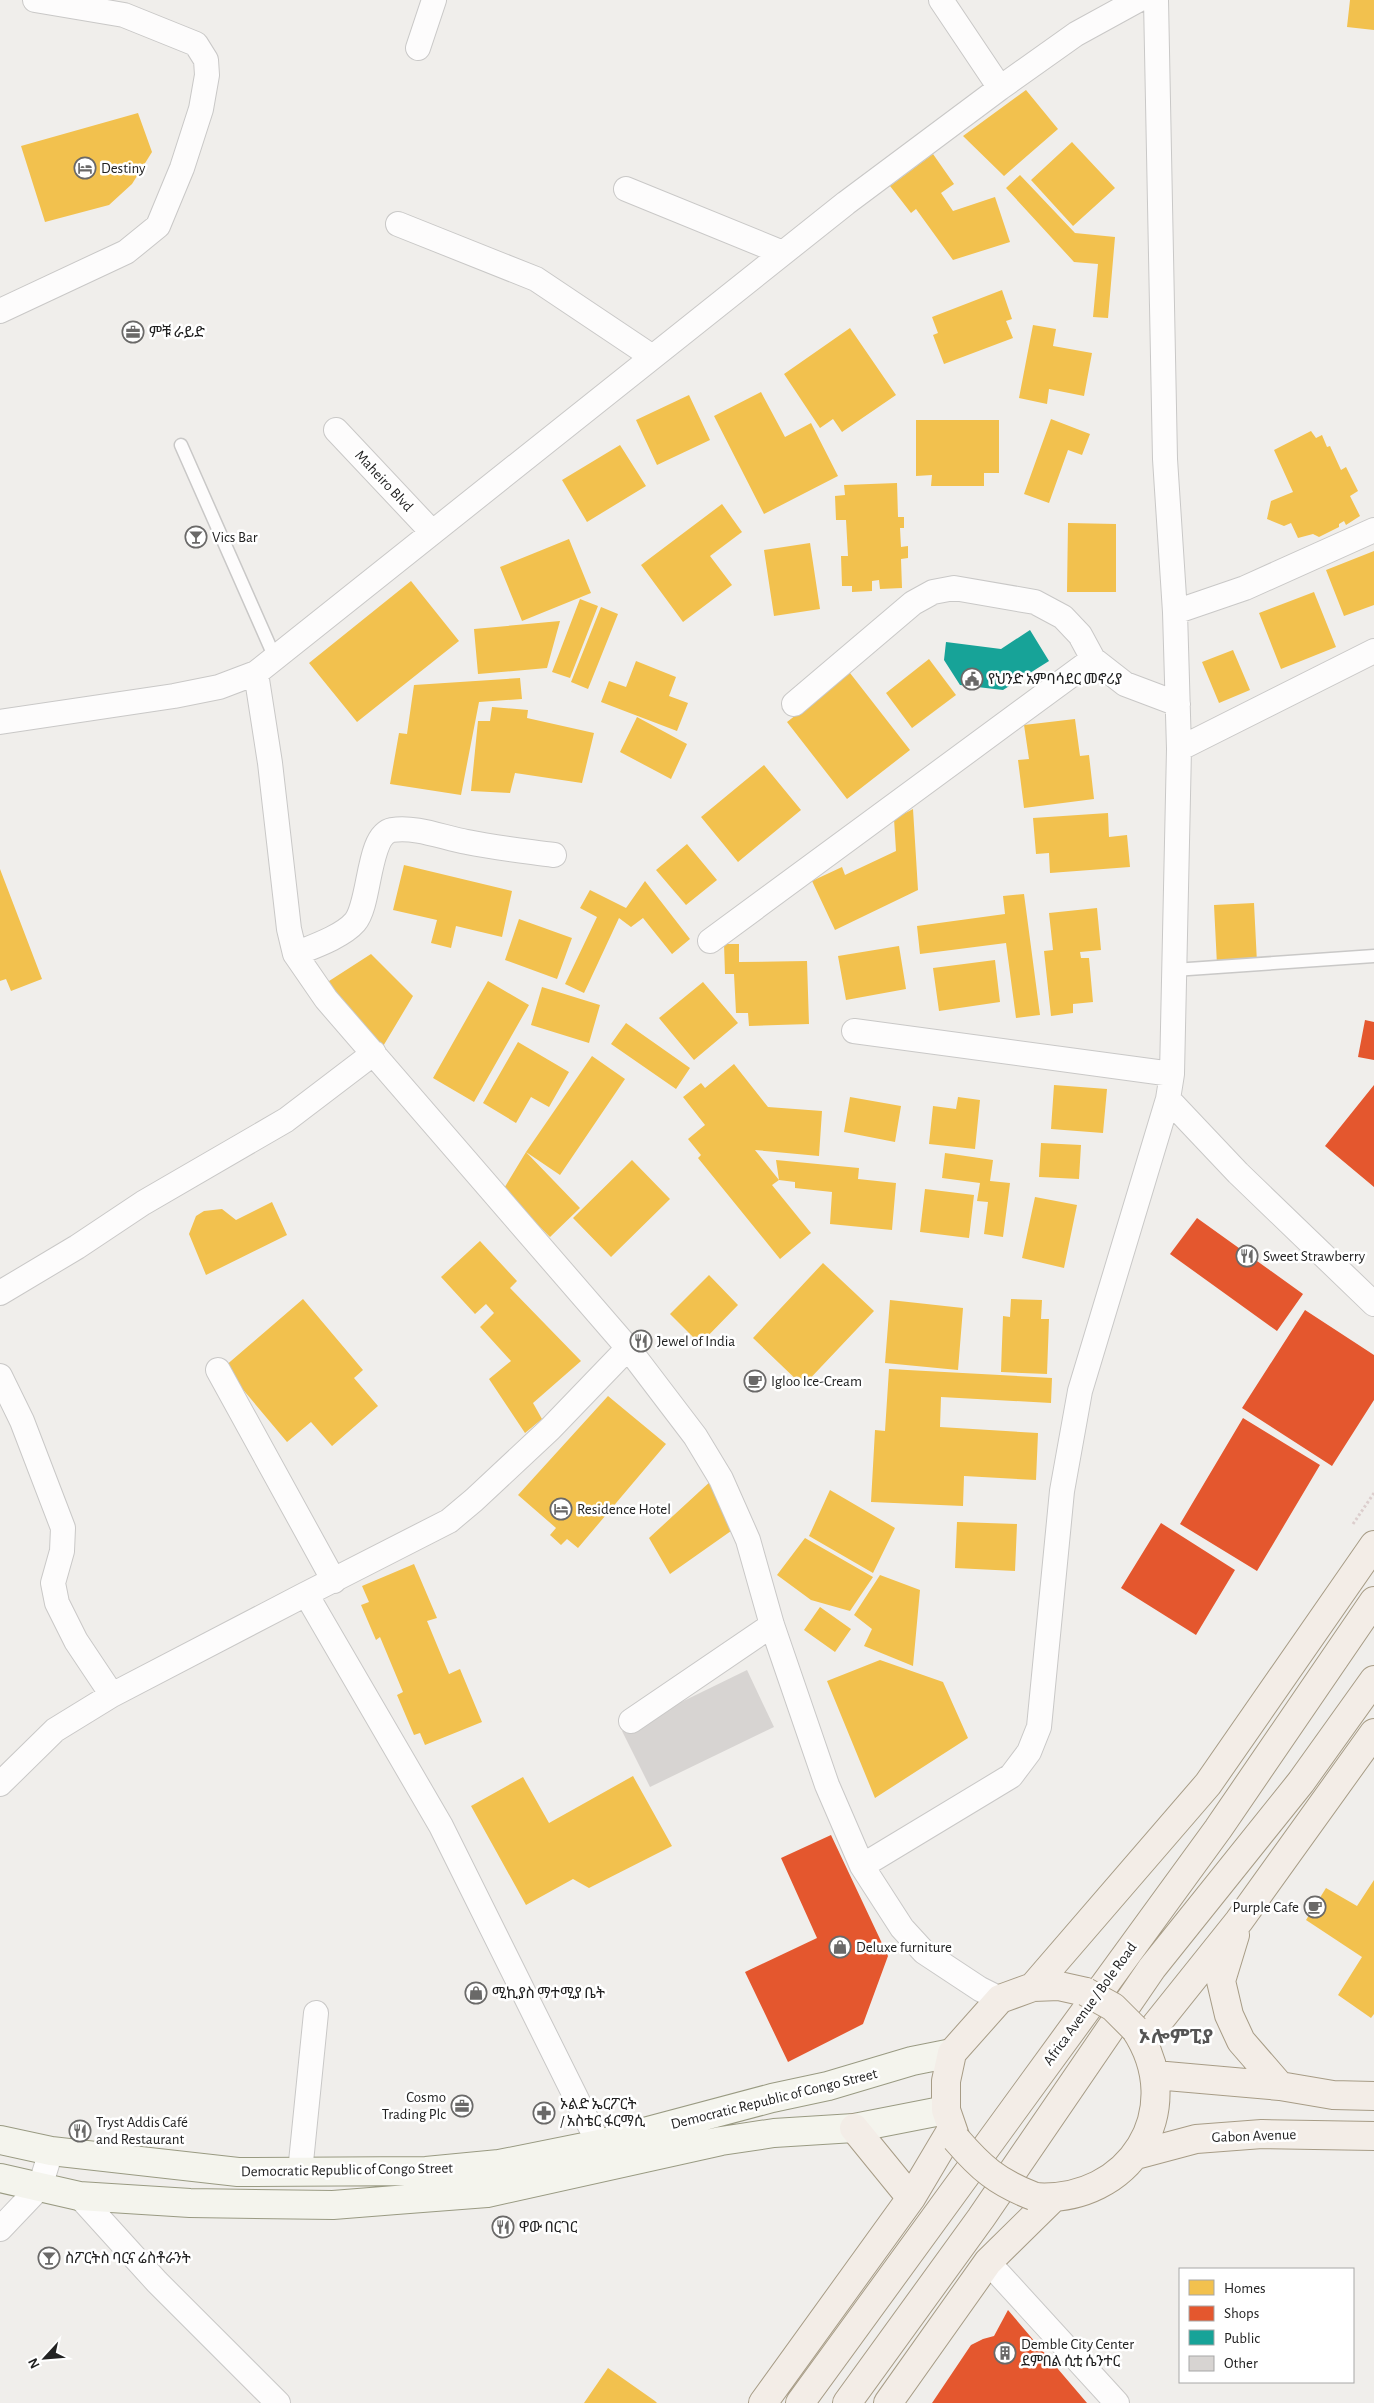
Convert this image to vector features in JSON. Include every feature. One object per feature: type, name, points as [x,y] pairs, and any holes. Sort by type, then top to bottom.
[{"type":"main road","points":[[1033,1987],[1208,1784],[1374,1545]]},
{"type":"main road","name":"Africa Avenue / Bole Road","points":[[800,2403],[1218,1829],[1374,1601]]},
{"type":"main road","name":"Africa Avenue / Bole Road","points":[[846,2403],[981,2218],[1152,1968],[1301,1782],[1374,1680]]},
{"type":"main road","points":[[1142,2039],[1239,1921],[1374,1733]]},
{"type":"main road","points":[[1239,1921],[1221,1981],[1227,2006],[1241,2041],[1280,2086]]},
{"type":"main road","points":[[1059,1986],[1086,1992],[1113,2007],[1142,2039],[1155,2075],[1156,2103],[1149,2130],[1136,2155],[1107,2182],[1052,2197],[1008,2186],[979,2165],[952,2126],[946,2081],[952,2053],[1000,1999],[1033,1987],[1059,1986]]},
{"type":"main road","name":"Democratic Republic of Congo Street","points":[[0,2140],[50,2151],[238,2172],[426,2171],[481,2166],[599,2144],[952,2053]]},
{"type":"main road","points":[[1155,2075],[1280,2086],[1333,2095],[1374,2096]]},
{"type":"main road","points":[[772,2098],[774,2133]]},
{"type":"main road","points":[[763,2403],[911,2198],[952,2126]]},
{"type":"main road","name":"Democratic Republic of Congo Street","points":[[0,2178],[79,2196],[190,2203],[333,2205],[486,2193],[721,2141],[774,2133],[854,2128],[952,2126]]},
{"type":"main road","points":[[854,2128],[911,2198]]},
{"type":"main road","name":"Gabon Avenue","points":[[1136,2155],[1196,2139],[1262,2134],[1374,2136]]},
{"type":"main road","points":[[888,2403],[988,2262],[1052,2197]]},
{"type":"street","points":[[0,311],[126,252],[158,226],[182,168],[201,109],[207,74],[206,60],[196,44],[125,7],[35,0]]},
{"type":"street","points":[[418,48],[434,0]]},
{"type":"street","points":[[941,0],[1000,88]]},
{"type":"street","points":[[0,722],[174,696],[220,687],[256,673],[651,356],[783,253],[1000,88],[1076,34],[1138,0]]},
{"type":"street","points":[[862,1866],[1011,1776],[1029,1752],[1039,1727],[1062,1491],[1080,1390],[1168,1099],[1172,1074],[1179,749],[1175,612],[1164,459],[1156,0]]},
{"type":"street","points":[[626,189],[783,253]]},
{"type":"street","points":[[398,224],[536,279],[651,356]]},
{"type":"street","name":"Maheiro Blvd","points":[[336,430],[432,532]]},
{"type":"street","points":[[1175,612],[1245,588],[1374,530]]},
{"type":"street","points":[[794,704],[913,603],[933,592],[954,588],[1035,602],[1063,617],[1080,634],[1092,659],[1125,684],[1178,704]]},
{"type":"street","points":[[1179,749],[1374,651]]},
{"type":"street","points":[[710,941],[1092,659]]},
{"type":"street","points":[[256,673],[270,762],[290,929],[295,954],[326,999],[628,1348],[694,1436],[721,1479],[748,1540],[772,1625],[826,1785],[862,1866],[902,1928],[924,1952],[980,1989],[1000,1999]]},
{"type":"street","points":[[295,954],[332,938],[355,922],[365,900],[376,848],[382,837],[391,830],[415,831],[467,842],[554,855]]},
{"type":"street","points":[[854,1031],[1172,1074]]},
{"type":"street","points":[[0,1293],[76,1247],[143,1203],[286,1120],[374,1054]]},
{"type":"street","points":[[1168,1099],[1238,1173],[1374,1304]]},
{"type":"street","points":[[0,1784],[55,1730],[112,1695],[449,1521],[550,1428],[628,1348]]},
{"type":"street","points":[[218,1370],[334,1581]]},
{"type":"street","points":[[0,1376],[22,1421],[63,1528],[62,1551],[53,1583],[57,1603],[76,1641],[112,1695]]},
{"type":"street","points":[[306,1594],[441,1826],[599,2144]]},
{"type":"street","points":[[631,1722],[772,1625]]},
{"type":"street","points":[[300,2172],[316,2013]]},
{"type":"street","points":[[0,2229],[40,2187],[50,2151]]},
{"type":"street","points":[[79,2196],[157,2282],[278,2403]]},
{"type":"street","points":[[988,2262],[1117,2403]]},
{"type":"lane","points":[[181,445],[275,658]]},
{"type":"lane","points":[[1174,970],[1374,956]]},
{"type":"path","points":[[1351,1526],[1374,1493]]},
{"type":"building: Homes","points":[[1350,0],[1374,0],[1374,30],[1347,27]]},
{"type":"building: Homes","points":[[1026,90],[1058,129],[1004,176],[963,136]]},
{"type":"building: Homes","name":"Destiny","points":[[138,113],[152,152],[132,184],[109,205],[45,222],[21,146]]},
{"type":"building: Homes","points":[[1072,142],[1115,188],[1073,226],[1031,180]]},
{"type":"building: Homes","points":[[933,154],[954,184],[941,193],[953,211],[995,197],[1010,242],[953,260],[916,209],[911,213],[890,186]]},
{"type":"building: Homes","points":[[1020,175],[1075,233],[1115,237],[1108,318],[1093,317],[1098,264],[1074,262],[1006,188]]},
{"type":"building: Homes","points":[[1002,290],[1012,319],[1006,321],[1013,338],[944,364],[933,335],[938,333],[932,317]]},
{"type":"building: Homes","points":[[1033,325],[1056,329],[1053,346],[1092,353],[1084,396],[1049,389],[1047,404],[1019,398]]},
{"type":"building: Homes","points":[[850,328],[896,395],[842,432],[833,419],[820,428],[784,374]]},
{"type":"building: Homes","points":[[761,392],[785,437],[811,423],[838,476],[764,514],[714,416]]},
{"type":"building: Homes","points":[[689,395],[710,440],[657,465],[636,420]]},
{"type":"building: Homes","points":[[1051,419],[1090,434],[1082,455],[1068,450],[1049,503],[1024,494]]},
{"type":"building: Homes","points":[[916,420],[999,420],[999,473],[984,473],[984,486],[931,486],[932,475],[916,476]]},
{"type":"building: Homes","points":[[1311,431],[1316,438],[1322,435],[1327,447],[1330,446],[1341,470],[1346,467],[1358,491],[1350,496],[1360,516],[1346,525],[1344,521],[1339,524],[1339,527],[1319,537],[1313,534],[1298,538],[1291,523],[1284,526],[1267,519],[1271,501],[1293,492],[1274,450]]},
{"type":"building: Homes","points":[[620,445],[646,486],[587,522],[562,480]]},
{"type":"building: Homes","points":[[897,483],[898,517],[904,517],[904,528],[900,528],[901,547],[908,546],[908,558],[901,559],[902,588],[880,589],[879,580],[872,581],[872,591],[852,592],[852,586],[842,586],[841,556],[848,556],[846,520],[836,520],[835,496],[845,495],[844,485]]},
{"type":"building: Homes","points":[[722,504],[742,532],[710,556],[732,585],[683,622],[641,565]]},
{"type":"building: Homes","points":[[1068,523],[1116,524],[1116,592],[1067,592]]},
{"type":"building: Homes","points":[[569,539],[591,593],[522,621],[500,567]]},
{"type":"building: Homes","points":[[810,543],[820,609],[774,616],[764,550]]},
{"type":"building: Homes","points":[[1374,551],[1374,605],[1344,616],[1326,570]]},
{"type":"building: Homes","points":[[411,581],[459,641],[357,722],[309,663]]},
{"type":"building: Homes","points":[[1314,592],[1336,647],[1281,669],[1259,613]]},
{"type":"building: Homes","points":[[580,599],[598,606],[570,678],[552,672]]},
{"type":"building: Homes","points":[[601,607],[618,614],[588,689],[571,682]]},
{"type":"building: Homes","points":[[560,621],[547,668],[478,674],[474,629]]},
{"type":"building: Homes","points":[[1233,650],[1250,690],[1219,703],[1202,662]]},
{"type":"building: Homes","points":[[929,659],[956,695],[912,728],[886,693]]},
{"type":"building: Homes","points":[[636,661],[676,677],[669,696],[688,703],[677,731],[601,702],[609,681],[626,687]]},
{"type":"building: Homes","points":[[850,673],[910,750],[847,799],[787,722]]},
{"type":"building: Homes","points":[[520,678],[522,699],[479,702],[461,795],[390,784],[399,733],[407,734],[414,685]]},
{"type":"building: Homes","points":[[492,707],[528,710],[527,718],[594,733],[582,783],[515,773],[510,793],[471,791],[478,721],[490,721]]},
{"type":"building: Homes","points":[[637,717],[687,744],[671,779],[620,752]]},
{"type":"building: Homes","points":[[1075,719],[1080,756],[1089,755],[1094,799],[1024,808],[1018,760],[1029,759],[1024,725]]},
{"type":"building: Homes","points":[[764,765],[801,810],[738,862],[701,817]]},
{"type":"building: Homes","points":[[913,809],[918,890],[835,930],[812,881],[842,867],[845,875],[896,851],[894,819]]},
{"type":"building: Homes","points":[[1108,813],[1109,837],[1127,835],[1130,867],[1050,873],[1049,853],[1036,854],[1033,818]]},
{"type":"building: Homes","points":[[687,844],[717,880],[686,905],[656,870]]},
{"type":"building: Homes","points":[[404,865],[512,891],[502,937],[456,926],[451,948],[431,943],[437,920],[393,910]]},
{"type":"building: Homes","points":[[0,869],[42,979],[11,991],[6,979],[0,981]]},
{"type":"building: Homes","points":[[645,881],[690,939],[672,954],[643,918],[631,927],[619,918],[584,993],[565,984],[597,917],[580,908],[590,890],[626,908]]},
{"type":"building: Homes","points":[[1024,894],[1040,1015],[1016,1018],[1006,943],[920,954],[917,926],[1005,914],[1003,896]]},
{"type":"building: Homes","points":[[1254,903],[1257,963],[1217,965],[1214,905]]},
{"type":"building: Homes","points":[[1097,908],[1101,950],[1080,952],[1081,958],[1089,958],[1093,1002],[1073,1004],[1073,1013],[1051,1016],[1044,951],[1053,950],[1049,913]]},
{"type":"building: Homes","points":[[519,919],[572,938],[557,979],[505,960]]},
{"type":"building: Homes","points":[[724,944],[739,944],[739,962],[807,961],[809,1024],[749,1026],[748,1013],[736,1013],[734,974],[725,974]]},
{"type":"building: Homes","points":[[899,946],[906,989],[846,1000],[838,956]]},
{"type":"building: Homes","points":[[371,954],[413,996],[382,1048],[326,983]]},
{"type":"building: Homes","points":[[995,960],[1000,1002],[939,1011],[933,968]]},
{"type":"building: Homes","points":[[488,981],[529,1005],[474,1102],[433,1078]]},
{"type":"building: Homes","points":[[703,982],[738,1023],[694,1060],[659,1018]]},
{"type":"building: Homes","points":[[542,987],[600,1005],[589,1043],[531,1025]]},
{"type":"building: Homes","points":[[626,1023],[690,1068],[676,1089],[611,1044]]},
{"type":"building: Homes","points":[[518,1042],[569,1072],[549,1107],[531,1097],[516,1123],[483,1103]]},
{"type":"building: Homes","points":[[592,1056],[625,1079],[560,1175],[526,1152]]},
{"type":"building: Homes","points":[[734,1064],[768,1107],[822,1111],[819,1156],[755,1150],[779,1180],[772,1185],[811,1233],[780,1259],[698,1158],[701,1155],[688,1139],[705,1125],[683,1097],[701,1083],[705,1088]]},
{"type":"building: Homes","points":[[1054,1085],[1107,1089],[1103,1133],[1051,1129]]},
{"type":"building: Homes","points":[[850,1097],[901,1106],[895,1142],[844,1132]]},
{"type":"building: Homes","points":[[958,1097],[980,1100],[975,1149],[929,1144],[933,1106],[956,1109]]},
{"type":"building: Homes","points":[[1041,1143],[1081,1145],[1079,1179],[1039,1177]]},
{"type":"building: Homes","points":[[526,1152],[580,1208],[550,1237],[503,1190]]},
{"type":"building: Homes","points":[[945,1153],[993,1160],[990,1181],[1010,1183],[1003,1237],[984,1234],[988,1202],[977,1201],[980,1183],[942,1178]]},
{"type":"building: Homes","points":[[632,1160],[670,1199],[611,1257],[573,1218]]},
{"type":"building: Homes","points":[[776,1160],[859,1168],[858,1179],[896,1183],[892,1230],[830,1224],[832,1192],[795,1188],[795,1182],[779,1180]]},
{"type":"building: Homes","points":[[925,1189],[974,1195],[969,1238],[920,1232]]},
{"type":"building: Homes","points":[[1035,1197],[1077,1205],[1064,1268],[1022,1258]]},
{"type":"building: Homes","points":[[272,1202],[287,1235],[206,1275],[189,1234],[196,1216],[204,1211],[222,1209],[236,1220]]},
{"type":"building: Homes","points":[[480,1241],[517,1281],[510,1288],[581,1361],[533,1403],[542,1419],[525,1433],[489,1379],[511,1361],[480,1327],[494,1313],[486,1304],[475,1314],[441,1277]]},
{"type":"building: Homes","points":[[823,1263],[874,1311],[803,1386],[753,1338]]},
{"type":"building: Homes","points":[[709,1275],[738,1305],[700,1344],[670,1314]]},
{"type":"building: Homes","points":[[303,1299],[363,1370],[354,1378],[378,1406],[332,1446],[311,1422],[287,1442],[224,1367]]},
{"type":"building: Homes","points":[[1011,1299],[1042,1300],[1041,1319],[1049,1319],[1047,1374],[1001,1372],[1003,1316],[1010,1317]]},
{"type":"building: Homes","points":[[890,1300],[963,1308],[958,1370],[885,1363]]},
{"type":"building: Homes","points":[[889,1369],[1052,1378],[1051,1403],[941,1397],[940,1427],[1038,1433],[1036,1480],[964,1476],[963,1506],[871,1502],[875,1430],[885,1431]]},
{"type":"building: Homes","points":[[608,1396],[666,1444],[578,1548],[567,1539],[561,1545],[550,1535],[556,1528],[518,1495]]},
{"type":"building: Homes","points":[[712,1480],[731,1531],[670,1574],[649,1538]]},
{"type":"building: Homes","points":[[830,1490],[895,1528],[873,1573],[809,1536]]},
{"type":"building: Homes","points":[[957,1522],[1017,1524],[1015,1571],[955,1568]]},
{"type":"building: Homes","points":[[805,1538],[873,1577],[850,1611],[811,1600],[777,1575]]},
{"type":"building: Homes","points":[[414,1564],[437,1618],[427,1621],[449,1674],[460,1669],[482,1722],[425,1745],[420,1733],[414,1735],[397,1695],[403,1692],[380,1637],[376,1640],[361,1605],[369,1602],[362,1586]]},
{"type":"building: Homes","points":[[880,1575],[920,1590],[913,1666],[864,1646],[872,1629],[854,1615]]},
{"type":"building: Homes","points":[[820,1607],[851,1629],[835,1652],[804,1630]]},
{"type":"building: Homes","points":[[880,1660],[943,1682],[968,1738],[875,1798],[827,1681]]},
{"type":"building: Homes","points":[[633,1776],[672,1846],[589,1888],[573,1879],[526,1905],[471,1806],[523,1777],[549,1823]]},
{"type":"building: Homes","points":[[1374,1880],[1374,2014],[1371,2018],[1338,1995],[1362,1957],[1306,1920],[1326,1888],[1357,1906]]},
{"type":"building: Homes","points":[[608,2368],[655,2401],[657,2403],[584,2403]]},
{"type":"building: Shops","points":[[1365,1020],[1374,1022],[1374,1060],[1358,1057]]},
{"type":"building: Shops","points":[[1374,1085],[1374,1187],[1325,1146]]},
{"type":"building: Shops","points":[[1197,1218],[1303,1294],[1277,1331],[1170,1254]]},
{"type":"building: Shops","points":[[1305,1310],[1374,1355],[1374,1400],[1332,1466],[1242,1408]]},
{"type":"building: Shops","points":[[1243,1418],[1320,1465],[1257,1571],[1180,1524]]},
{"type":"building: Shops","points":[[1161,1523],[1235,1570],[1196,1635],[1121,1588]]},
{"type":"building: Shops","name":"Deluxe furniture","points":[[831,1835],[888,1956],[863,2024],[788,2062],[745,1972],[817,1938],[781,1858]]},
{"type":"building: Shops","name":"Demble City Center ደምበል ሲቲ ሴንተር","points":[[1008,2310],[1087,2403],[932,2403],[971,2345],[994,2336]]},
{"type":"building: Public","points":[[1030,630],[1049,661],[1003,690],[960,685],[944,660],[946,642],[1001,649]]},
{"type":"building: Other","points":[[747,1670],[774,1727],[650,1787],[622,1731]]},
{"type":"place","name":"Destiny","points":[[85,168]]},
{"type":"place","name":"ምቹ ራይድ","points":[[133,332]]},
{"type":"place","name":"Vics Bar","points":[[196,537]]},
{"type":"place","name":"የህንድ አምባሳደር መኖሪያ","points":[[972,679]]},
{"type":"place","name":"Sweet Strawberry","points":[[1247,1256]]},
{"type":"place","name":"Jewel of India","points":[[641,1341]]},
{"type":"place","name":"Igloo Ice-Cream","points":[[755,1381]]},
{"type":"place","name":"Residence Hotel","points":[[561,1509]]},
{"type":"place","name":"Purple Cafe","points":[[1315,1907]]},
{"type":"place","name":"Deluxe furniture","points":[[840,1947]]},
{"type":"place","name":"ሚኪያስ ማተሚያ ቤት","points":[[476,1993]]},
{"type":"place","name":"Cosmo Trading Plc","points":[[462,2106]]},
{"type":"place","name":"ኦልድ ኤርፖርት / አስቴር ፋርማሲ","points":[[544,2113]]},
{"type":"place","name":"Tryst Addis Café and Restaurant","points":[[80,2131]]},
{"type":"place","name":"ዋው በርገር","points":[[503,2227]]},
{"type":"place","name":"ስፖርትስ ባርና ሬስቶራንት","points":[[49,2258]]},
{"type":"place","name":"Demble City Center ደምበል ሲቲ ሴንተር","points":[[1005,2353]]},
{"type":"district","name":"ኦሎምፒያ","points":[[1176,2037]]}]
